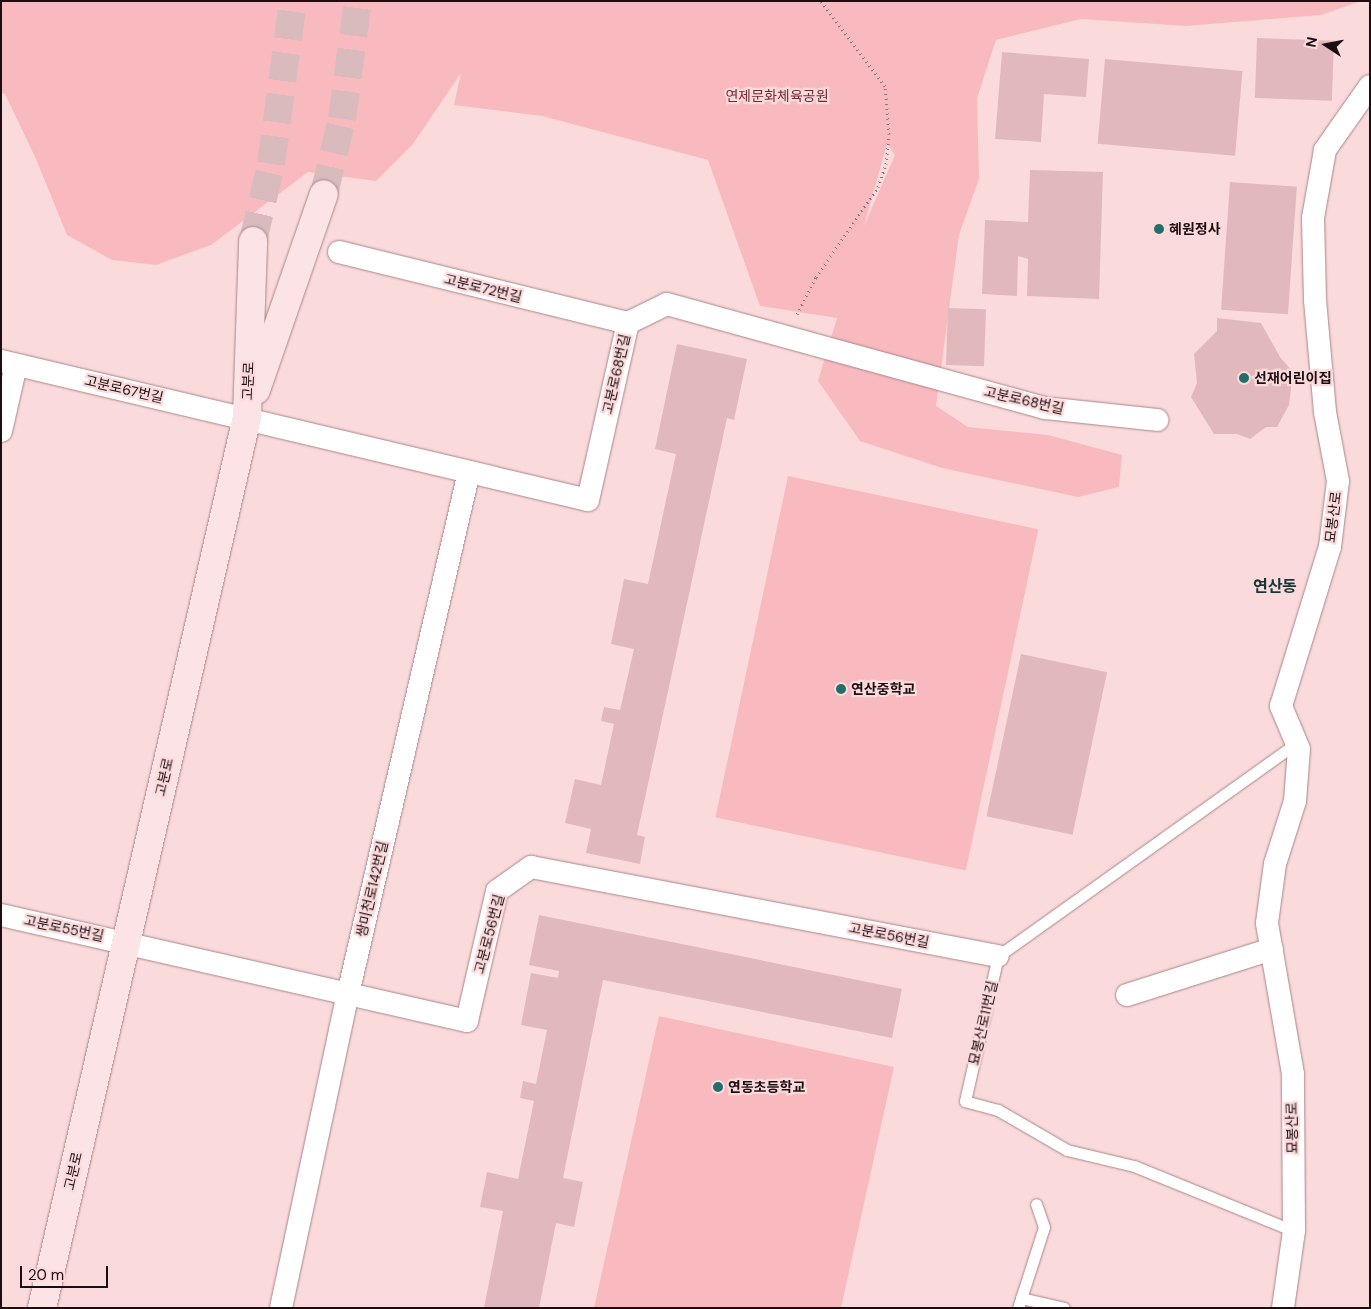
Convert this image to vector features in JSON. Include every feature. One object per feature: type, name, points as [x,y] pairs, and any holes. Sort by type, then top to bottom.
[{"type":"main road","points":[[246,417],[324,194]]},
{"type":"main road","name":"고분로","points":[[42,1308],[246,417],[253,241]]},
{"type":"street","name":"묘봉산로","points":[[1283,1308],[1294,1231],[1293,1074],[1267,923],[1275,864],[1295,801],[1300,749],[1281,706],[1330,547],[1338,481],[1324,402],[1315,300],[1313,218],[1324,150],[1370,86]]},
{"type":"street","name":"고분로72번길","points":[[339,252],[628,323]]},
{"type":"street","name":"고분로68번길","points":[[246,417],[588,500],[628,323],[667,304],[1045,408],[1156,420]]},
{"type":"street","name":"고분로67번길","points":[[9,363],[246,417]]},
{"type":"street","points":[[1,431],[9,363]]},
{"type":"street","name":"쌍미천로142번길","points":[[281,1308],[348,994],[469,472]]},
{"type":"street","name":"고분로56번길","points":[[126,941],[467,1021],[497,891],[531,867],[998,956]]},
{"type":"street","name":"고분로55번길","points":[[1,915],[126,941]]},
{"type":"street","points":[[1127,995],[1272,949]]},
{"type":"lane","points":[[998,956],[1297,743]]},
{"type":"lane","name":"묘봉산로11번길","points":[[998,956],[966,1101],[998,1110],[1067,1150],[1134,1166],[1294,1231]]},
{"type":"lane","points":[[1036,1204],[1044,1227],[1019,1303],[1064,1308]]},
{"type":"path","points":[[788,338],[806,293],[878,187],[886,164],[889,134],[885,86],[821,1]]},
{"type":"green space","name":"연제문화체육공원","points":[[1,1],[1361,1],[1321,15],[1186,26],[1081,19],[996,40],[977,98],[979,179],[959,235],[936,406],[968,427],[1048,435],[1122,455],[1119,487],[1078,497],[942,468],[860,441],[818,381],[837,318],[760,306],[708,160],[542,116],[454,105],[461,73],[413,144],[376,181],[308,172],[211,245],[156,265],[112,260],[67,235],[36,159],[5,94],[1,93]],"holes":[[[887,144],[895,155],[864,226]]]},
{"type":"green space","points":[[788,476],[1038,529],[966,871],[715,817]]},
{"type":"green space","points":[[659,1016],[894,1067],[841,1308],[594,1308]]},
{"type":"building","points":[[1257,38],[1334,41],[1332,101],[1255,98]]},
{"type":"building","points":[[1002,52],[1089,59],[1086,97],[1044,94],[1041,142],[995,139]]},
{"type":"building","points":[[1105,59],[1242,71],[1235,156],[1098,144]]},
{"type":"building","points":[[1030,170],[1103,172],[1099,299],[1027,296],[1028,259],[1018,256],[1017,296],[982,294],[985,220],[1028,222]]},
{"type":"building","points":[[1230,182],[1297,187],[1288,314],[1221,310]]},
{"type":"building","points":[[948,308],[986,309],[984,366],[946,365]]},
{"type":"building","name":"선재어린이집","points":[[1217,318],[1261,323],[1280,357],[1293,372],[1289,405],[1277,427],[1266,427],[1250,439],[1237,434],[1214,434],[1191,397],[1197,383],[1194,354],[1217,331]]},
{"type":"building","points":[[677,344],[747,359],[734,420],[727,418],[637,835],[645,837],[640,864],[586,853],[591,829],[565,823],[575,779],[601,785],[614,724],[601,721],[604,707],[620,710],[634,649],[611,644],[624,579],[648,584],[676,454],[655,449]]},
{"type":"building","points":[[1021,654],[1107,672],[1073,835],[986,816]]},
{"type":"building","points":[[539,915],[902,989],[892,1038],[603,980],[563,1178],[583,1182],[574,1227],[556,1223],[539,1308],[484,1308],[503,1211],[480,1207],[487,1172],[518,1179],[534,1101],[520,1098],[523,1081],[536,1084],[547,1030],[521,1025],[531,973],[558,978],[559,971],[529,965]]},
{"type":"tunnel","points":[[253,241],[271,164],[293,1]]},
{"type":"tunnel","points":[[324,194],[342,119],[358,1]]},
{"type":"place","name":"혜원정사","points":[[1159,229]]},
{"type":"place","name":"선재어린이집","points":[[1244,378]]},
{"type":"place","name":"연산중학교","points":[[841,689]]},
{"type":"place","name":"연동초등학교","points":[[718,1087]]},
{"type":"district","name":"연산동","points":[[1275,587]]}]
